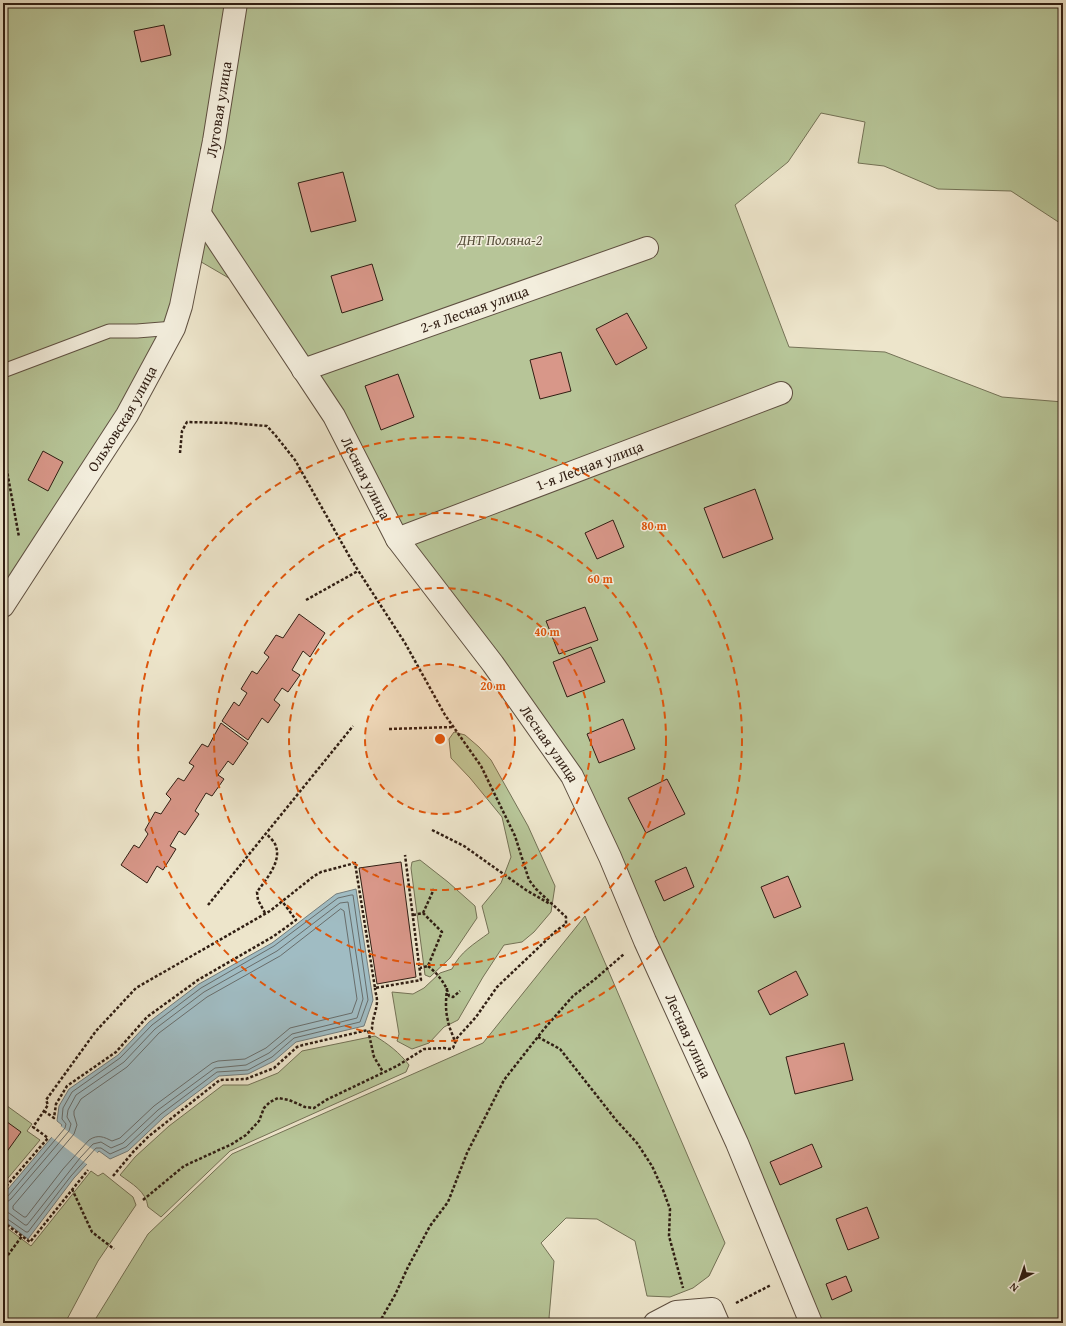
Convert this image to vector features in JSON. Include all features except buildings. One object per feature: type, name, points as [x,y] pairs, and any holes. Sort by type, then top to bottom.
[{"type":"street","name":"Луговая улица","points":[[200,214],[214,141],[236,3]]},
{"type":"street","name":"Ольховская улица","points":[[3,606],[127,415],[174,328],[181,306],[200,214]]},
{"type":"street","name":"Лесная улица","points":[[200,214],[334,416],[397,539],[493,664],[572,776],[610,857],[645,941],[736,1143],[792,1274],[811,1323]]},
{"type":"street","name":"2-я Лесная улица","points":[[303,370],[647,248]]},
{"type":"street","name":"1-я Лесная улица","points":[[397,539],[781,393]]},
{"type":"street","points":[[655,1323],[676,1312],[690,1310],[714,1315]]},
{"type":"lane","points":[[3,371],[109,331],[137,331],[174,328]]},
{"type":"path","points":[[143,1200],[184,1166],[232,1144],[246,1135],[259,1121],[264,1108],[270,1102],[278,1098],[314,1108],[326,1100],[397,1066],[424,1049],[453,1048],[457,1038],[476,1017],[497,987],[557,930],[566,924],[566,918],[529,880],[515,836],[481,766],[444,715],[406,643],[358,571],[295,460],[276,436],[266,426],[230,422],[187,422],[182,431],[180,453]]},
{"type":"path","points":[[3,449],[24,572]]},
{"type":"path","points":[[306,600],[358,571]]},
{"type":"path","points":[[208,905],[353,726]]},
{"type":"path","points":[[389,729],[454,728]]},
{"type":"path","points":[[432,830],[464,846],[526,890],[554,906]]},
{"type":"path","points":[[265,913],[258,900],[257,892],[272,871],[276,853],[275,844],[266,834]]},
{"type":"path","points":[[375,988],[421,980],[405,855]]},
{"type":"path","points":[[3,1190],[48,1138],[33,1127],[48,1105],[46,1100],[96,1031],[136,988],[265,913],[321,872],[355,863],[377,1001],[372,1029],[368,1033]]},
{"type":"path","points":[[423,913],[434,889]]},
{"type":"path","points":[[44,1111],[54,1118],[56,1104],[67,1086],[116,1052],[147,1017],[198,980],[274,936],[296,920],[282,901]]},
{"type":"path","points":[[413,915],[423,913]]},
{"type":"path","points":[[423,913],[442,932],[428,966]]},
{"type":"path","points":[[379,1323],[430,1226],[448,1202],[474,1140],[504,1080],[573,996],[630,950],[645,941]]},
{"type":"path","points":[[420,968],[428,966]]},
{"type":"path","points":[[428,966],[436,972],[447,988],[450,996],[454,997],[460,991]]},
{"type":"path","points":[[447,988],[446,1010],[448,1022],[453,1033],[455,1043]]},
{"type":"path","points":[[113,1176],[149,1136],[220,1080],[246,1079],[274,1068],[297,1047],[368,1030],[374,1057],[383,1072]]},
{"type":"path","points":[[538,1037],[560,1049],[616,1120],[637,1143],[652,1166],[670,1209],[669,1236],[677,1269],[690,1310]]},
{"type":"path","points":[[3,1222],[30,1242],[88,1170]]},
{"type":"path","points":[[72,1189],[92,1232],[114,1249]]},
{"type":"path","points":[[3,1264],[22,1236]]},
{"type":"path","points":[[714,1315],[792,1274]]},
{"type":"green space","name":"ДНТ Поляна-2","points":[[3,3],[1063,3],[1063,225],[1011,191],[938,189],[884,166],[858,163],[865,122],[821,113],[788,162],[735,205],[789,347],[885,352],[1002,397],[1063,402],[1063,1323],[809,1323],[572,776],[394,532],[251,291],[191,256],[181,306],[3,606]]},
{"type":"green space","points":[[454,732],[465,735],[491,760],[528,826],[555,886],[551,912],[534,932],[522,942],[504,945],[458,1020],[444,1027],[429,1043],[412,1049],[397,1041],[399,1034],[392,992],[413,994],[424,988],[440,973],[452,969],[463,953],[489,933],[482,906],[501,883],[511,857],[502,817],[470,778],[451,758],[449,739]]},
{"type":"green space","points":[[420,860],[475,906],[477,918],[450,958],[430,977],[425,975],[411,868],[412,862]]},
{"type":"green space","points":[[585,916],[725,1243],[709,1276],[693,1288],[670,1297],[647,1296],[635,1241],[597,1219],[566,1218],[541,1243],[554,1261],[549,1318],[565,1323],[93,1323],[148,1234],[232,1154],[483,1043]]},
{"type":"green space","points":[[375,1036],[405,1060],[409,1065],[406,1072],[230,1151],[161,1217],[148,1207],[147,1201],[138,1188],[120,1175],[135,1157],[169,1126],[223,1085],[248,1085],[278,1073],[302,1051]]},
{"type":"green space","points":[[3,1103],[32,1124],[27,1131],[40,1140],[3,1184]]},
{"type":"green space","points":[[91,1171],[98,1176],[103,1173],[133,1197],[136,1205],[98,1261],[65,1323],[3,1323],[3,1225],[31,1246]]},
{"type":"water","points":[[356,889],[373,1000],[364,1026],[296,1042],[274,1061],[248,1074],[219,1076],[164,1117],[128,1151],[110,1159],[99,1151],[74,1178],[28,1239],[3,1220],[3,1195],[62,1125],[57,1121],[59,1106],[69,1089],[118,1055],[149,1022],[199,984],[272,943],[336,894]]},
{"type":"pier","points":[[59,1125],[99,1154],[88,1165],[50,1136]]}]
